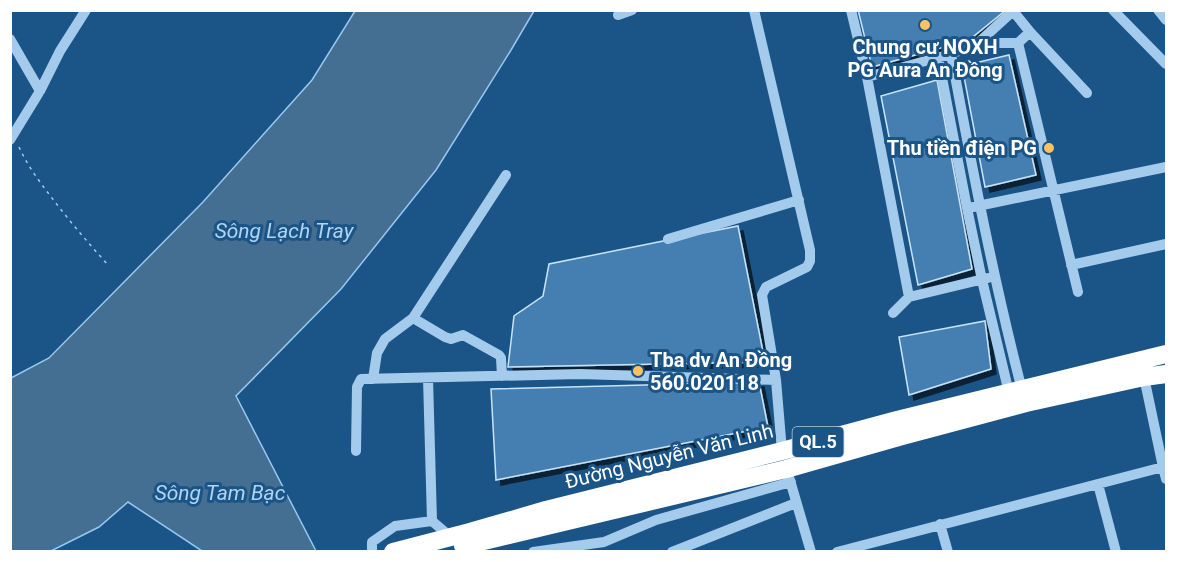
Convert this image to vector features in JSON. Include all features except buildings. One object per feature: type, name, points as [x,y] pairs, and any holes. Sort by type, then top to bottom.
[{"type":"highway","name":"Đường Nguyễn Văn Linh","points":[[1017,398],[1167,354]]},
{"type":"highway","name":"Đường Nguyễn Văn Linh","points":[[393,552],[469,542],[786,468],[897,420],[1167,374]]},
{"type":"highway","name":"Đường Nguyễn Văn Linh","points":[[444,552],[469,542]]},
{"type":"street","points":[[12,137],[40,91],[60,51],[86,10]]},
{"type":"street","points":[[618,15],[632,10]]},
{"type":"street","points":[[754,10],[810,250],[810,261],[804,269],[766,287],[762,295],[776,380],[786,468],[811,552]]},
{"type":"street","points":[[851,10],[867,77],[909,297]]},
{"type":"street","points":[[1113,10],[1167,64]]},
{"type":"street","points":[[1158,10],[1167,20]]},
{"type":"street","points":[[867,77],[951,54],[978,43],[1014,11],[1030,32],[1087,93]]},
{"type":"street","points":[[978,43],[1018,43],[1030,32]]},
{"type":"street","points":[[10,39],[40,91]]},
{"type":"street","points":[[1018,43],[1078,292]]},
{"type":"street","points":[[951,54],[1017,398]]},
{"type":"street","points":[[938,57],[982,280],[1017,398]]},
{"type":"street","points":[[967,208],[1167,167]]},
{"type":"street","points":[[373,379],[377,353],[385,339],[413,318],[506,174]]},
{"type":"street","points":[[668,239],[799,200]]},
{"type":"street","points":[[1071,265],[1167,244]]},
{"type":"street","points":[[893,313],[909,297],[994,276]]},
{"type":"street","points":[[413,318],[445,337],[452,339],[463,335],[499,355],[502,376]]},
{"type":"street","points":[[356,451],[357,387],[361,379],[580,374],[776,380]]},
{"type":"street","points":[[1144,377],[1167,480]]},
{"type":"street","points":[[428,378],[432,521]]},
{"type":"street","points":[[837,552],[1163,467]]},
{"type":"street","points":[[533,552],[603,542],[786,468]]},
{"type":"street","points":[[1098,484],[1116,552]]},
{"type":"street","points":[[672,552],[796,503]]},
{"type":"street","points":[[372,552],[372,542],[395,526],[432,521],[469,542]]},
{"type":"street","points":[[940,524],[948,552]]},
{"type":"path","points":[[12,137],[42,185],[109,266]]},
{"type":"water","name":"Sông Lạch Tray","points":[[355,11],[534,11],[436,170],[341,289],[236,396],[316,551],[202,551],[128,502],[99,527],[51,551],[11,551],[11,378],[49,358],[203,202],[312,80]]},
{"type":"place","name":"Chung cư NOXH PG Aura An Đồng","points":[[925,25]]},
{"type":"place","name":"Thu tiền điện PG","points":[[1049,148]]},
{"type":"place","name":"Tba dv An Đồng 560.020118","points":[[638,371]]},
{"type":"water label","name":"Sông Tam Bạc","points":[[220,493]]}]
